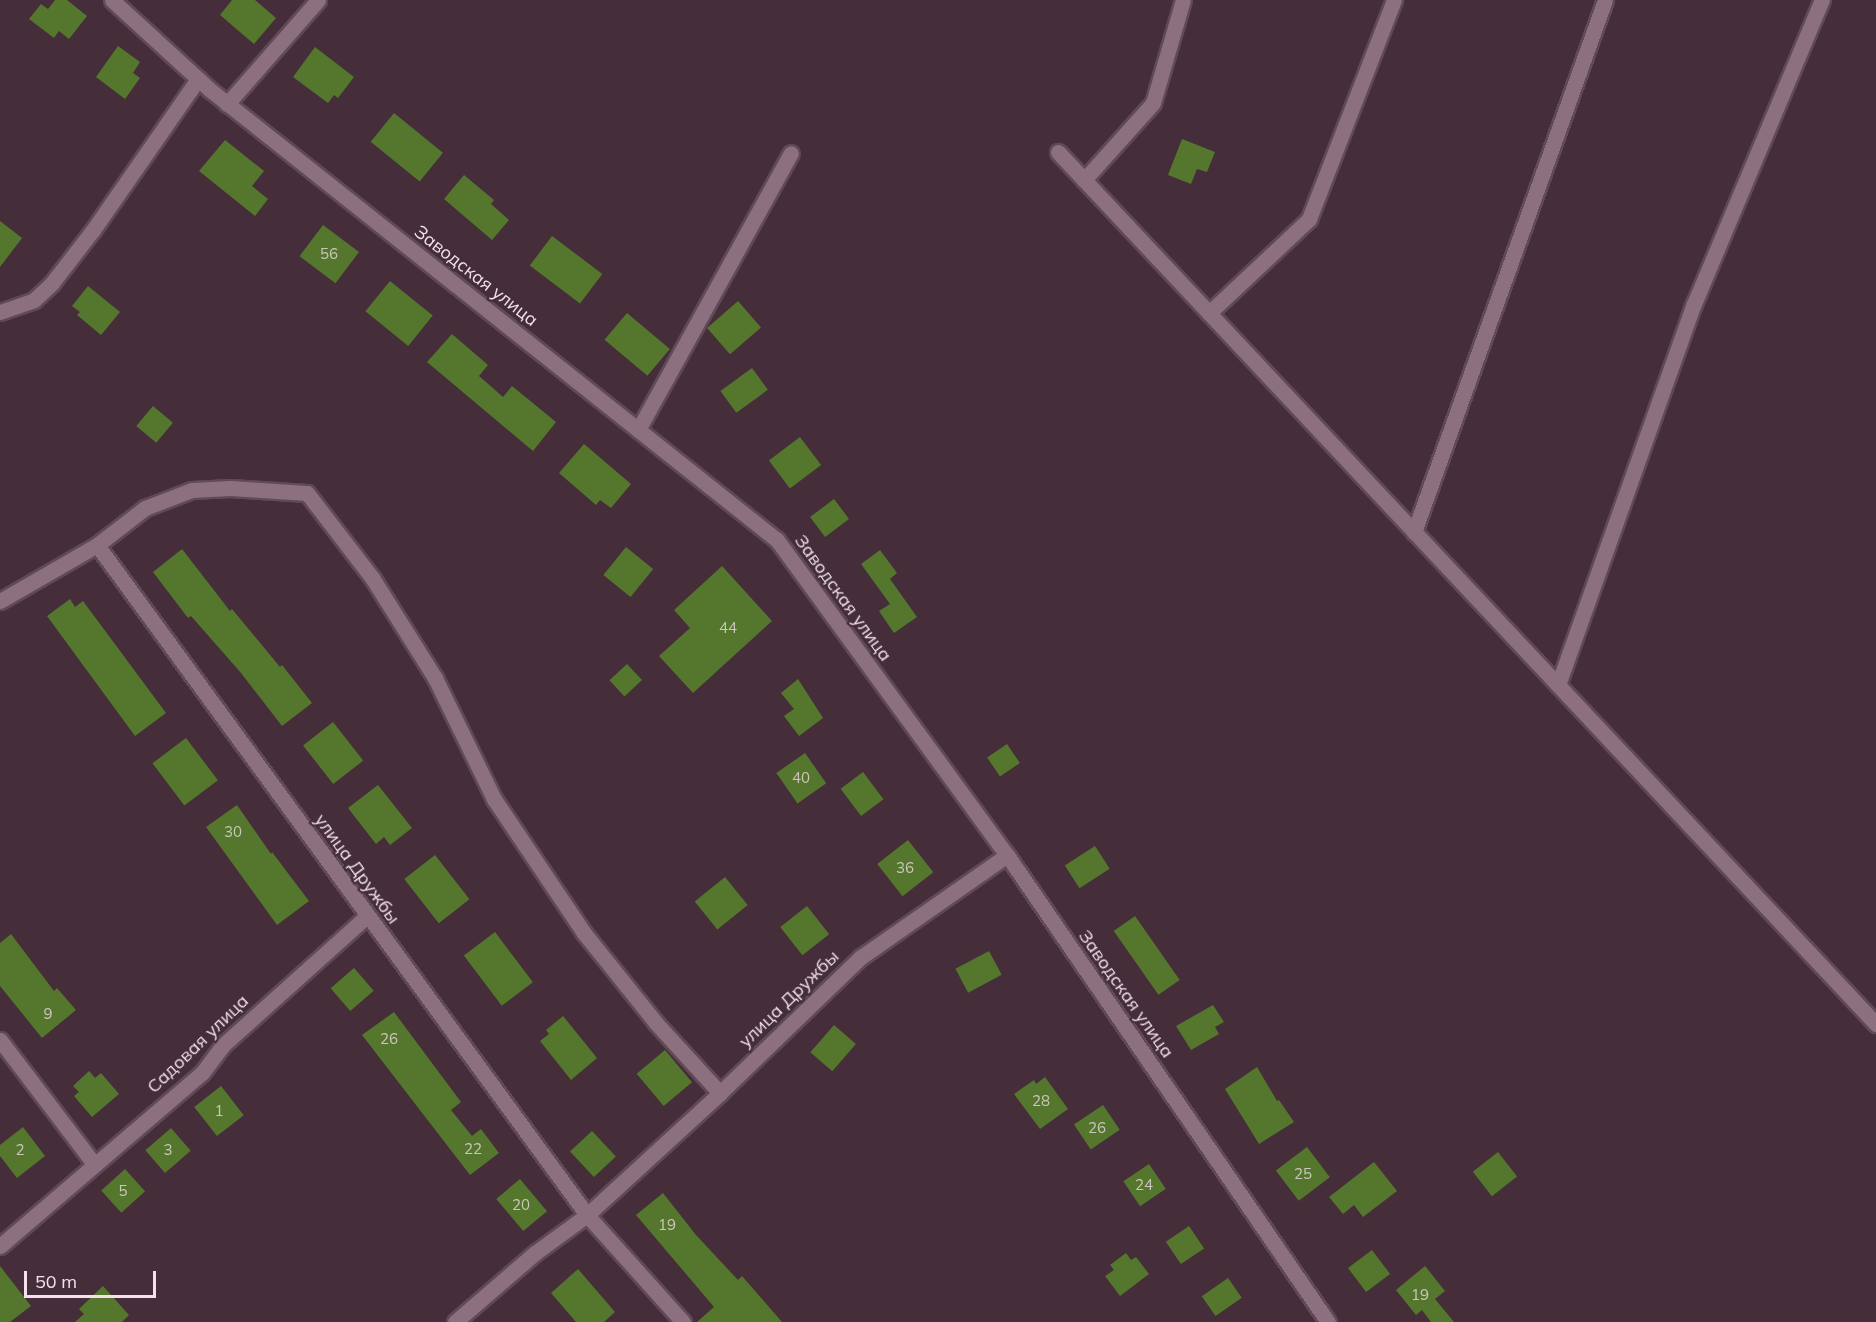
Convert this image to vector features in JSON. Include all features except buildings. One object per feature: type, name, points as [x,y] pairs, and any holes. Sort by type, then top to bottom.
[{"type":"street","name":"Заводская улица","points":[[112,0],[227,104],[777,540],[1007,855],[1328,1322]]},
{"type":"street","points":[[227,104],[318,0]]},
{"type":"street","points":[[1084,180],[1153,103],[1183,0]]},
{"type":"street","points":[[1209,313],[1309,219],[1394,0]]},
{"type":"street","points":[[1414,531],[1605,0]]},
{"type":"street","points":[[1558,685],[1694,304],[1822,0]]},
{"type":"street","points":[[0,312],[34,300],[52,283],[93,230],[198,79]]},
{"type":"street","points":[[1058,152],[1876,1024]]},
{"type":"street","points":[[638,430],[791,153]]},
{"type":"street","points":[[0,601],[97,546],[145,508],[192,490],[230,488],[307,493],[379,589],[435,678],[494,799],[585,933],[656,1023],[720,1093]]},
{"type":"street","name":"улица Дружбы","points":[[97,546],[587,1215],[683,1322]]},
{"type":"street","name":"улица Дружбы","points":[[455,1322],[535,1253],[587,1215],[720,1093],[861,957],[1007,855]]},
{"type":"street","name":"Садовая улица","points":[[0,1246],[202,1073],[222,1046],[367,916]]},
{"type":"street","points":[[0,1040],[94,1164]]}]
